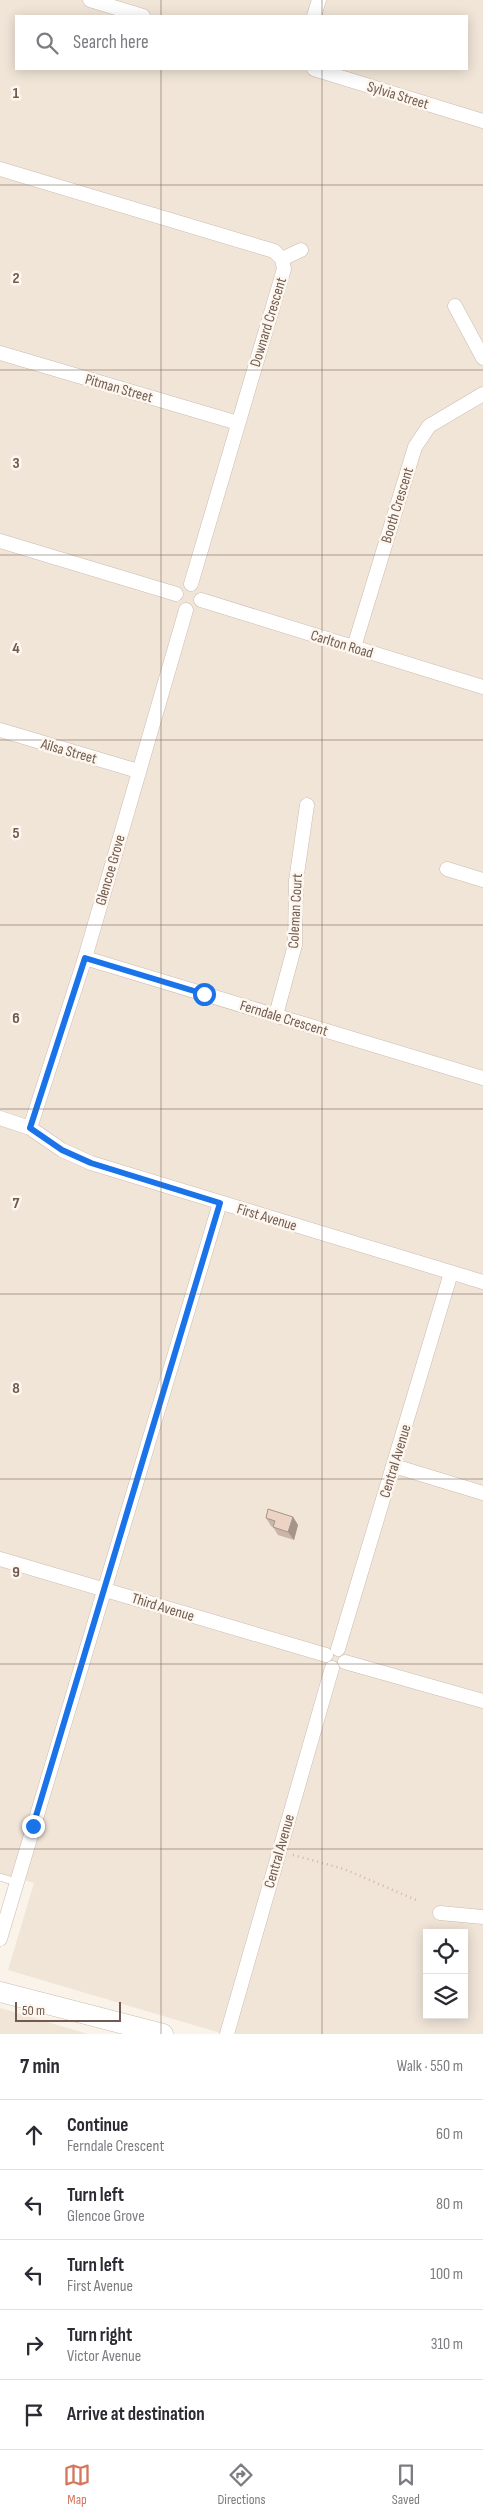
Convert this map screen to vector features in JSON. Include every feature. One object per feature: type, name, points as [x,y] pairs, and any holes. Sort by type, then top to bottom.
[{"type":"main road","points":[[0,1980],[107,2019]]},
{"type":"main road","points":[[0,1992],[163,2034]]},
{"type":"street","points":[[94,0],[141,15]]},
{"type":"street","points":[[314,15],[319,0]]},
{"type":"street","name":"Sylvia Street","points":[[317,70],[483,121]]},
{"type":"street","name":"Downard Crescent","points":[[0,168],[274,251],[282,259],[284,269],[191,584]]},
{"type":"street","points":[[282,259],[301,250]]},
{"type":"street","points":[[455,306],[483,358]]},
{"type":"street","name":"Pitman Street","points":[[0,353],[238,423]]},
{"type":"street","name":"Booth Crescent","points":[[354,647],[415,447],[429,426],[483,394]]},
{"type":"street","points":[[0,541],[176,594]]},
{"type":"street","points":[[191,584],[200,592],[201,600],[197,607],[186,610],[179,606],[176,594],[183,585],[191,584]]},
{"type":"street","name":"Carlton Road","points":[[201,600],[483,687]]},
{"type":"street","name":"Glencoe Grove","points":[[30,1128],[85,958],[186,610]]},
{"type":"street","name":"Ailsa Street","points":[[0,730],[138,771]]},
{"type":"street","name":"Coleman Court","points":[[276,1015],[295,945],[296,881],[308,805]]},
{"type":"street","points":[[448,869],[483,880]]},
{"type":"street","name":"Ferndale Crescent","points":[[85,958],[483,1078]]},
{"type":"street","name":"First Avenue","points":[[0,1118],[30,1128],[62,1150],[91,1163],[483,1282]]},
{"type":"street","points":[[0,1939],[220,1203]]},
{"type":"street","name":"Central Avenue","points":[[332,1652],[394,1466],[451,1272]]},
{"type":"street","points":[[394,1466],[483,1493]]},
{"type":"street","name":"Third Avenue","points":[[0,1559],[105,1590],[332,1652]]},
{"type":"street","points":[[332,1652],[344,1652],[345,1662],[340,1668],[332,1668],[327,1665],[332,1652]]},
{"type":"street","points":[[345,1662],[483,1701]]},
{"type":"street","name":"Central Avenue","points":[[227,2034],[332,1668]]},
{"type":"street","points":[[440,1913],[483,1917]]},
{"type":"lane","points":[[0,1877],[16,1882]]},
{"type":"path","points":[[293,1855],[344,1869],[416,1900]]},
{"type":"shaded area","points":[[0,0],[483,0],[483,2034],[224,2034],[8,1970],[34,1883],[0,1873]]},
{"type":"shaded area","points":[[0,2008],[88,2034],[0,2034]]},
{"type":"building","points":[[268,1509],[293,1517],[288,1532],[273,1527],[275,1521],[266,1518]]},
{"type":"route","points":[[33,1826],[102,1604],[220,1203],[91,1163],[62,1150],[30,1128],[85,958],[204,994]]}]
